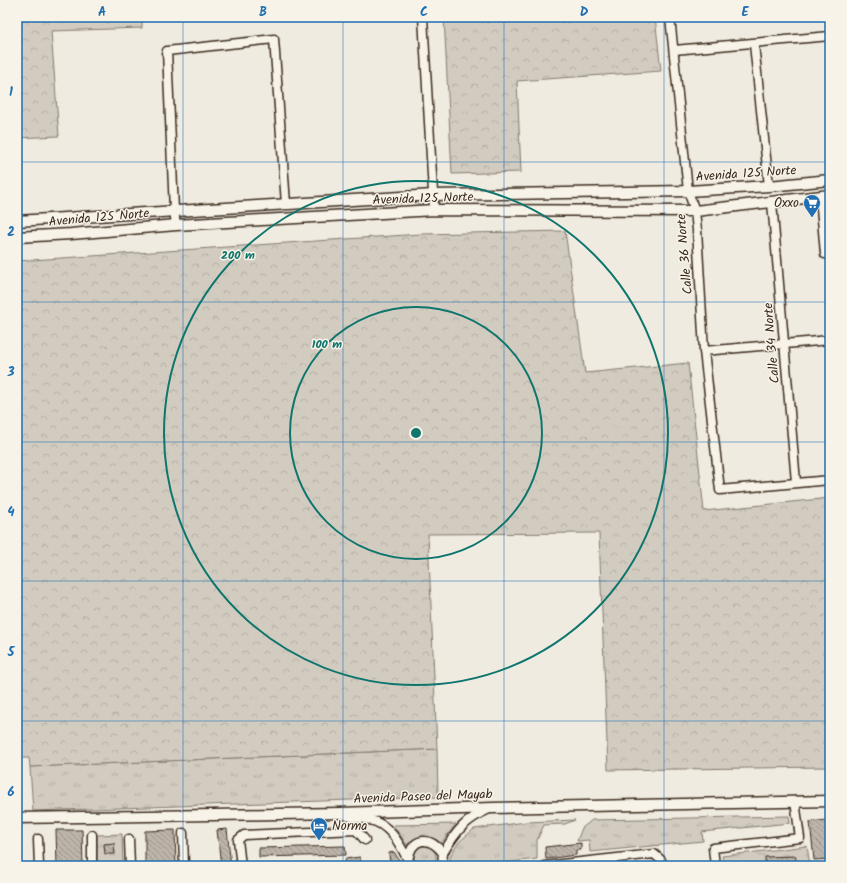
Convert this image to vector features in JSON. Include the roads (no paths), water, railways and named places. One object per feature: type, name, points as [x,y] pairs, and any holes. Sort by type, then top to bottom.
[{"type":"main road","name":"Avenida 125 Norte","points":[[17,221],[433,195],[688,190],[769,186],[830,180]]},
{"type":"main road","name":"Avenida 125 Norte","points":[[17,237],[176,225],[434,210],[694,211],[825,195]]},
{"type":"main road","name":"Avenida Paseo del Mayab","points":[[17,818],[340,813],[493,808],[830,801]]},
{"type":"street","points":[[422,17],[434,210]]},
{"type":"street","name":"Calle 36 Norte","points":[[670,17],[688,190],[694,211],[704,351],[720,490],[796,482]]},
{"type":"street","points":[[674,50],[830,36]]},
{"type":"street","points":[[176,225],[174,210],[167,51],[274,39],[286,204]]},
{"type":"street","points":[[754,44],[769,186]]},
{"type":"street","points":[[825,195],[825,254],[830,253]]},
{"type":"street","name":"Calle 34 Norte","points":[[772,202],[796,482]]},
{"type":"street","points":[[704,351],[830,340]]},
{"type":"street","points":[[796,482],[830,480]]},
{"type":"street","points":[[715,866],[713,848],[800,838],[795,801]]},
{"type":"street","points":[[442,866],[443,853],[458,831],[472,817],[493,808]]},
{"type":"street","points":[[340,813],[352,819],[370,820],[380,823],[392,834],[410,863]]},
{"type":"street","points":[[241,866],[238,840],[244,835],[356,830],[365,840]]},
{"type":"street","points":[[183,833],[184,866]]},
{"type":"street","points":[[92,835],[92,866]]},
{"type":"street","points":[[129,838],[130,866]]},
{"type":"street","points":[[38,839],[39,866]]},
{"type":"street","points":[[410,863],[413,847],[423,841],[433,842],[443,853]]},
{"type":"street","points":[[544,866],[654,854],[661,860],[662,866]]},
{"type":"place","name":"Oxxo","points":[[812,218]]},
{"type":"place","name":"Norma","points":[[319,841]]}]
